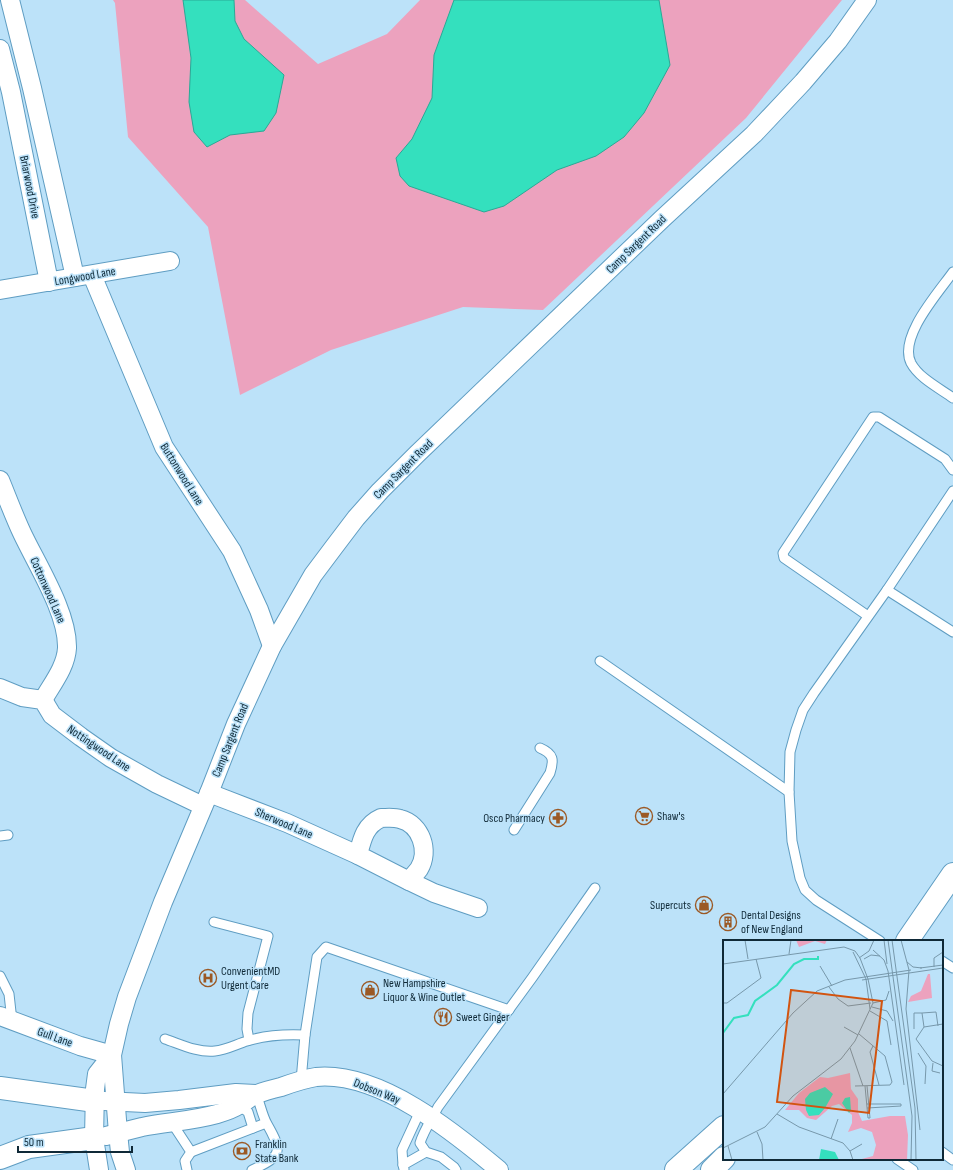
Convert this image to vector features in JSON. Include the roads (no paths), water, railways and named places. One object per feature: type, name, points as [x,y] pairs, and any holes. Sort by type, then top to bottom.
[{"type":"main road","points":[[910,940],[951,883]]},
{"type":"main road","points":[[0,1088],[105,1101]]},
{"type":"main road","points":[[676,1170],[723,1128]]},
{"type":"main road","points":[[0,1158],[29,1147],[94,1138]]},
{"type":"main road","points":[[712,1170],[723,1159]]},
{"type":"street","name":"Briarwood Drive","points":[[10,0],[32,88],[84,276]]},
{"type":"street","name":"Camp Sargent Road","points":[[126,1170],[120,1152],[118,1133],[105,1101],[97,1074],[112,1055],[127,997],[163,902],[236,724],[272,646],[313,575],[356,518],[380,491],[417,454],[656,224],[754,134],[803,82],[838,41],[867,0]]},
{"type":"street","name":"Briarwood Drive","points":[[24,56],[1,58],[5,92],[48,282]]},
{"type":"street","points":[[5,92],[32,88]]},
{"type":"street","name":"Longwood Lane","points":[[0,290],[170,261]]},
{"type":"street","name":"Buttonwood Lane","points":[[84,276],[164,447],[232,551],[272,646]]},
{"type":"street","name":"Cottonwood Lane","points":[[0,480],[22,533],[53,598],[66,632],[67,650],[62,667],[43,700]]},
{"type":"street","points":[[0,688],[22,697],[43,700]]},
{"type":"street","name":"Nottingwood Lane","points":[[43,700],[52,715],[110,758],[157,784],[206,799]]},
{"type":"street","name":"Sherwood Lane","points":[[206,799],[287,823],[358,855],[434,893],[478,908]]},
{"type":"street","points":[[358,855],[364,834],[373,821],[381,818],[391,818],[409,822],[420,835],[423,843],[424,856],[419,869],[409,881]]},
{"type":"street","name":"Gull Lane","points":[[6,1019],[80,1046],[112,1055]]},
{"type":"street","name":"Dobson Way","points":[[94,1138],[142,1127],[172,1123],[216,1114],[239,1106],[256,1094],[302,1080],[316,1078],[345,1079],[381,1090],[426,1115],[465,1141],[499,1170]]},
{"type":"street","name":"Dobson Way","points":[[105,1101],[145,1102],[179,1100],[236,1093],[256,1094]]},
{"type":"street","name":"Camp Sargent Road","points":[[99,1170],[94,1138],[105,1101]]},
{"type":"street","name":"Dobson Way","points":[[465,1141],[488,1170]]},
{"type":"lane","points":[[953,272],[919,320],[911,336],[908,349],[911,362],[920,374],[953,398]]},
{"type":"lane","points":[[868,616],[784,558],[783,553],[873,417],[879,417],[945,459],[953,470]]},
{"type":"lane","points":[[878,940],[816,900],[805,890],[800,878],[792,841],[789,792],[790,752],[803,710],[887,590],[953,491]]},
{"type":"lane","points":[[887,590],[953,632]]},
{"type":"lane","points":[[600,661],[789,792]]},
{"type":"lane","points":[[514,830],[550,773],[553,759],[546,751],[540,748]]},
{"type":"lane","points":[[403,1168],[402,1150],[426,1115],[438,1107],[509,1010],[594,888]]},
{"type":"lane","points":[[214,922],[268,936],[248,1013],[246,1029],[249,1040]]},
{"type":"lane","points":[[302,1080],[304,1035],[317,957],[326,947],[509,1010]]},
{"type":"lane","points":[[943,962],[953,968]]},
{"type":"lane","points":[[0,976],[9,994],[6,1019]]},
{"type":"lane","points":[[165,1039],[203,1051],[216,1051],[249,1040],[287,1034],[304,1035]]},
{"type":"lane","points":[[252,1170],[274,1159],[278,1152],[278,1144],[272,1131],[266,1123],[256,1094]]},
{"type":"lane","points":[[239,1106],[248,1112],[253,1128]]},
{"type":"lane","points":[[426,1115],[420,1142],[426,1152],[441,1157],[456,1170]]},
{"type":"lane","points":[[172,1123],[191,1152]]},
{"type":"lane","points":[[188,1170],[185,1161],[191,1152],[266,1123]]},
{"type":"lane","points":[[403,1168],[426,1152]]},
{"type":"lane","points":[[943,1153],[953,1160]]},
{"type":"lane","points":[[441,1157],[448,1170]]},
{"type":"lane","points":[[898,1160],[913,1170]]},
{"type":"place","name":"Shaw's","points":[[644,816]]},
{"type":"place","name":"Osco Pharmacy","points":[[558,818]]},
{"type":"place","name":"Supercuts","points":[[704,905]]},
{"type":"place","name":"Dental Designs of New England","points":[[728,922]]},
{"type":"place","name":"ConvenientMD Urgent Care","points":[[208,978]]},
{"type":"place","name":"New Hampshire Liquor & Wine Outlet","points":[[370,990]]},
{"type":"place","name":"Sweet Ginger","points":[[443,1017]]},
{"type":"place","name":"Franklin State Bank","points":[[242,1151]]}]
